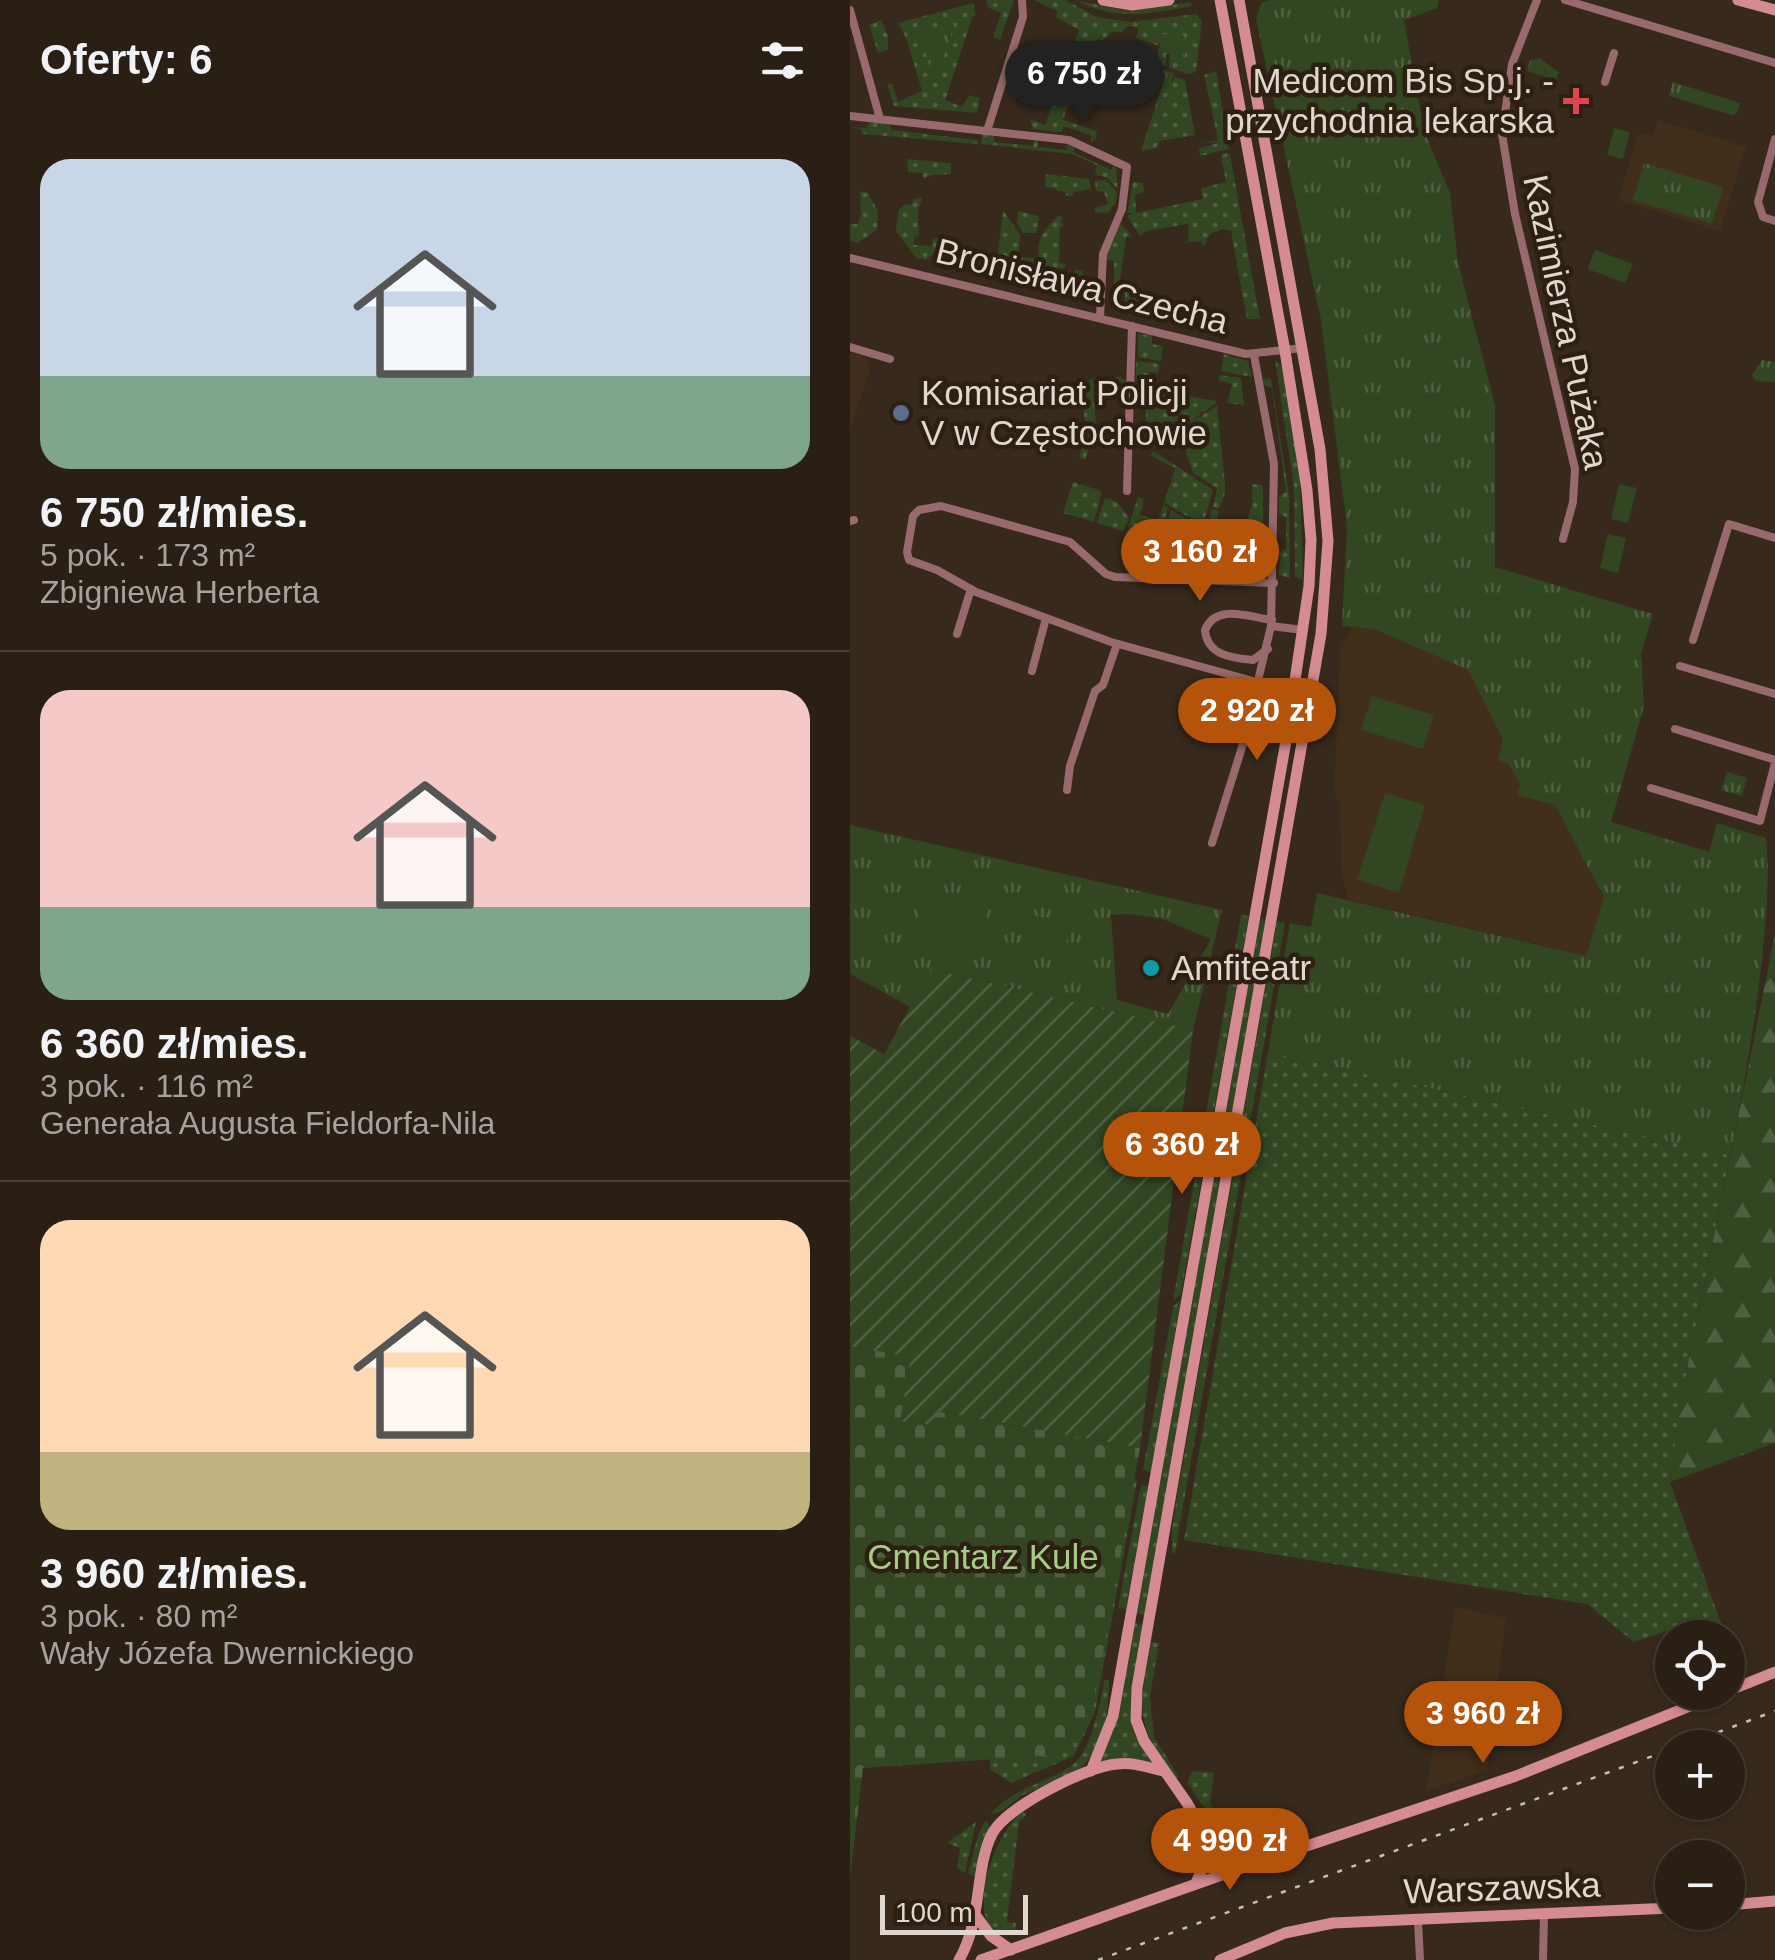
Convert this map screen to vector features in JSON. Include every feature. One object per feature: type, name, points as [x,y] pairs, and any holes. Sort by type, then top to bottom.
[{"type":"street","points":[[987,130],[1023,16],[1022,0]]},
{"type":"street","points":[[1103,0],[1132,5],[1168,0]]},
{"type":"street","points":[[1091,1771],[1113,1716],[1310,586],[1311,540],[1302,450],[1220,0]]},
{"type":"street","points":[[1239,0],[1303,348],[1325,491],[1326,588],[1274,911],[1137,1688],[1136,1720],[1144,1741],[1212,1846],[1250,1864]]},
{"type":"street","name":"Kazimierza Pużaka","points":[[1537,0],[1512,64],[1502,134],[1515,214],[1574,469],[1572,502],[1562,539]]},
{"type":"street","points":[[1565,0],[1775,63]]},
{"type":"street","points":[[1738,0],[1775,10]]},
{"type":"street","points":[[850,10],[880,119]]},
{"type":"street","points":[[1605,82],[1614,53]]},
{"type":"street","points":[[850,116],[1069,140],[1128,167],[1122,210],[1104,254],[1100,318]]},
{"type":"street","points":[[1775,139],[1758,202],[1762,217],[1775,221]]},
{"type":"street","name":"Bronisława Czecha","points":[[850,258],[1254,355],[1303,348]]},
{"type":"street","points":[[1127,491],[1132,326]]},
{"type":"street","points":[[850,346],[890,359]]},
{"type":"street","points":[[1212,843],[1243,744],[1271,623],[1274,464],[1254,355]]},
{"type":"street","points":[[1257,682],[1117,644],[1046,618],[909,560],[906,552],[918,510],[941,506],[1070,542],[1106,574],[1274,583]]},
{"type":"street","points":[[1693,640],[1729,524],[1775,538]]},
{"type":"street","points":[[957,634],[971,589]]},
{"type":"street","points":[[1268,649],[1253,660],[1216,652],[1207,644],[1205,630],[1214,616],[1224,613],[1303,630]]},
{"type":"street","points":[[1032,670],[1046,618]]},
{"type":"street","points":[[1067,790],[1070,766],[1095,691],[1103,686],[1117,644]]},
{"type":"street","points":[[1680,666],[1775,694]]},
{"type":"street","points":[[1650,788],[1760,821],[1775,762],[1675,729]]},
{"type":"street","points":[[1745,1684],[1775,1672]]},
{"type":"street","points":[[981,1960],[1250,1864],[1516,1776],[1681,1710]]},
{"type":"street","points":[[958,1960],[976,1916],[992,1834],[1018,1806],[1091,1771],[1119,1764],[1162,1770]]},
{"type":"street","points":[[1196,1884],[1212,1846]]},
{"type":"street","points":[[1745,1904],[1775,1901]]},
{"type":"street","name":"Warszawska","points":[[1220,1960],[1270,1938],[1317,1925],[1655,1909]]},
{"type":"street","points":[[1543,1960],[1544,1915]]},
{"type":"street","points":[[976,1916],[991,1936],[1010,1950]]},
{"type":"street","points":[[1418,1920],[1420,1960]]},
{"type":"shaded area","points":[[1658,120],[1746,147],[1720,231],[1618,200],[1639,132],[1653,136]]},
{"type":"shaded area","points":[[850,352],[865,357],[870,369],[850,430]]},
{"type":"shaded area","points":[[1351,627],[1374,629],[1468,670],[1503,740],[1498,759],[1508,763],[1520,785],[1555,805],[1605,897],[1587,956],[1348,899],[1341,872],[1340,805],[1334,793],[1340,651]]},
{"type":"shaded area","points":[[1455,1607],[1506,1618],[1487,1770],[1426,1791]]},
{"type":"green space","points":[[986,0],[1014,0],[1000,40],[993,37],[1001,13],[989,8]]},
{"type":"green space","points":[[1034,0],[1065,0],[1097,17],[1130,22],[1196,14],[1202,21],[1196,72],[1189,74],[1169,68],[1170,53],[1166,54],[1166,66],[1155,62],[1160,46],[1136,38],[1139,27],[1127,26],[1122,32],[1097,39],[1089,69],[1081,67],[1063,120],[1097,131],[1096,139],[1091,143],[1091,135],[1063,126],[1062,132],[1033,129],[1030,119],[1045,125],[1079,30],[1056,17],[1057,11]]},
{"type":"green space","points":[[1075,0],[1129,11],[1191,2],[1192,6],[1118,13]]},
{"type":"green space","points":[[1439,0],[1437,8],[1404,20],[1424,131],[1450,193],[1458,263],[1495,405],[1495,567],[1653,614],[1641,654],[1644,706],[1611,822],[1709,852],[1717,823],[1766,838],[1763,949],[1730,1155],[1268,1052],[1290,923],[1311,927],[1317,893],[1586,956],[1604,897],[1555,805],[1517,795],[1520,785],[1508,763],[1498,760],[1503,740],[1468,670],[1374,629],[1342,626],[1347,527],[1321,320],[1256,19],[1262,2]]},
{"type":"green space","points":[[973,3],[976,15],[945,100],[962,107],[969,95],[980,98],[977,113],[894,106],[887,84],[892,83],[898,102],[922,91],[898,23]]},
{"type":"green space","points":[[881,20],[888,36],[888,50],[878,53],[869,25]]},
{"type":"green space","points":[[952,23],[955,27],[937,74],[930,69],[921,34]]},
{"type":"green space","points":[[1163,34],[1186,36],[1185,55],[1161,52]]},
{"type":"green space","points":[[1377,43],[1385,68],[1367,74],[1359,49]]},
{"type":"green space","points":[[1539,58],[1559,72],[1556,80],[1527,71],[1530,61]]},
{"type":"green space","points":[[1026,60],[1045,67],[1040,82],[1020,76]]},
{"type":"green space","points":[[1147,68],[1174,73],[1172,83],[1175,77],[1185,80],[1195,135],[1160,141],[1156,148],[1141,151],[1166,74],[1152,69],[1148,82],[1143,81]]},
{"type":"green space","points":[[1216,71],[1229,149],[1200,156],[1199,148],[1223,142],[1201,143],[1218,140],[1204,75]]},
{"type":"green space","points":[[1019,79],[1039,87],[1034,102],[1013,97]]},
{"type":"green space","points":[[1673,82],[1740,103],[1737,113],[1732,115],[1669,96]]},
{"type":"green space","points":[[870,121],[889,123],[891,130],[978,140],[978,144],[862,134],[861,129],[850,127],[867,128]]},
{"type":"green space","points":[[1614,128],[1630,132],[1623,159],[1607,155]]},
{"type":"green space","points":[[982,133],[994,135],[994,142],[1033,146],[1038,139],[1038,147],[1066,150],[1068,143],[1076,145],[1073,152],[1111,170],[1116,168],[1118,189],[1106,177],[1095,175],[1097,165],[1071,154],[981,144]]},
{"type":"green space","points":[[1227,153],[1260,319],[1247,319],[1231,231],[1223,229],[1210,234],[1203,247],[1202,241],[1183,243],[1189,241],[1188,224],[1146,231],[1140,236],[1127,216],[1133,213],[1127,213],[1133,182],[1143,183],[1144,192],[1135,195],[1136,213],[1203,199],[1201,188],[1226,182],[1221,155]]},
{"type":"green space","points":[[907,159],[951,163],[951,174],[923,179],[923,173],[908,172]]},
{"type":"green space","points":[[1644,163],[1723,187],[1712,224],[1633,200]]},
{"type":"green space","points":[[1046,174],[1089,179],[1091,189],[1066,196],[1066,192],[1045,187]]},
{"type":"green space","points":[[1106,180],[1117,192],[1116,201],[1108,213],[1094,212],[1108,204],[1104,192],[1096,191],[1095,181]]},
{"type":"green space","points":[[860,191],[868,193],[878,211],[877,230],[858,243],[850,241],[850,224],[858,224],[861,215]]},
{"type":"green space","points":[[922,198],[919,236],[913,245],[932,246],[933,238],[940,239],[939,248],[926,260],[916,258],[896,231],[899,209]]},
{"type":"green space","points":[[1003,210],[1020,235],[1019,254],[994,276],[980,272],[976,251],[982,250],[983,256],[997,259]]},
{"type":"green space","points":[[1018,211],[1039,216],[1037,233],[1023,233],[1017,223]]},
{"type":"green space","points":[[1062,216],[1064,224],[1060,228],[1059,263],[1065,264],[1065,268],[1057,268],[1057,274],[1073,278],[1074,270],[1083,271],[1071,298],[1056,294],[1039,253],[1042,236]]},
{"type":"green space","points":[[1121,224],[1133,237],[1126,237],[1120,307],[1114,305],[1114,261],[1106,260]]},
{"type":"green space","points":[[1595,250],[1633,264],[1625,283],[1588,269]]},
{"type":"green space","points":[[1021,257],[1035,258],[1049,292],[998,276]]},
{"type":"green space","points":[[1125,290],[1145,296],[1146,306],[1176,316],[1175,322],[1125,309]]},
{"type":"green space","points":[[1138,334],[1152,335],[1152,344],[1163,346],[1161,361],[1138,357]]},
{"type":"green space","points":[[1224,354],[1248,361],[1252,377],[1221,371]]},
{"type":"green space","points":[[1275,360],[1283,367],[1300,477],[1303,579],[1295,577],[1294,487]]},
{"type":"green space","points":[[1762,360],[1775,362],[1775,382],[1756,381],[1752,375]]},
{"type":"green space","points":[[1136,361],[1160,364],[1158,373],[1150,372],[1147,390],[1217,401],[1205,412],[1197,411],[1202,413],[1193,421],[1217,406],[1225,483],[1219,509],[1213,507],[1217,488],[1193,473],[1185,449],[1195,435],[1190,420],[1169,422],[1163,432],[1164,441],[1153,447],[1145,441],[1146,409],[1135,405]]},
{"type":"green space","points":[[1219,375],[1241,378],[1244,405],[1227,403],[1232,384],[1219,381]]},
{"type":"green space","points":[[1120,377],[1126,381],[1125,388],[1110,388],[1110,379],[1093,379],[1096,427],[1085,460],[1079,458],[1090,423],[1085,421],[1080,386],[1093,378]]},
{"type":"green space","points":[[1263,379],[1271,379],[1289,495],[1290,578],[1279,575],[1280,552],[1286,549],[1286,517],[1279,514],[1279,496],[1286,492],[1272,388],[1264,386]]},
{"type":"green space","points":[[1179,417],[1191,421],[1195,433],[1191,445],[1179,449],[1167,445],[1163,433],[1167,421]]},
{"type":"green space","points":[[1153,451],[1213,490],[1203,525],[1164,503],[1175,469],[1150,455]]},
{"type":"green space","points":[[1073,482],[1102,491],[1094,522],[1063,513]]},
{"type":"green space","points":[[1252,484],[1263,488],[1263,541],[1243,536],[1252,504]]},
{"type":"green space","points":[[1619,484],[1637,488],[1628,523],[1611,519]]},
{"type":"green space","points":[[1138,497],[1144,499],[1140,515],[1158,520],[1164,504],[1168,508],[1159,541],[1127,532]]},
{"type":"green space","points":[[1105,498],[1116,501],[1129,518],[1123,531],[1097,523]]},
{"type":"green space","points":[[1212,509],[1219,511],[1210,549],[1226,554],[1231,538],[1237,539],[1231,563],[1198,553]]},
{"type":"green space","points":[[1171,510],[1203,528],[1195,552],[1161,542]]},
{"type":"green space","points":[[1608,534],[1626,538],[1618,573],[1600,568]]},
{"type":"green space","points":[[1241,542],[1263,549],[1263,560],[1270,560],[1270,565],[1235,563]]},
{"type":"green space","points":[[1558,595],[1577,601],[1566,635],[1547,628]]},
{"type":"green space","points":[[1372,696],[1434,715],[1423,749],[1361,730]]},
{"type":"green space","points":[[1727,772],[1747,778],[1742,796],[1721,790]]},
{"type":"green space","points":[[1385,793],[1425,805],[1399,893],[1357,880]]},
{"type":"green space","points":[[850,825],[1222,910],[1193,1030],[931,969],[910,1007],[850,974]],"holes":[[[1111,915],[1160,918],[1211,939],[1168,1014],[1117,1000]]]},
{"type":"green space","points":[[924,892],[986,908],[974,954],[912,938]]},
{"type":"green space","points":[[1024,912],[1071,926],[1065,948],[1018,934]]},
{"type":"green space","points":[[1241,915],[1249,916],[1181,1294],[1173,1301]]},
{"type":"green space","points":[[1260,919],[1267,920],[1146,1615],[1136,1613]]},
{"type":"green space","points":[[1277,921],[1285,923],[1172,1553],[1172,1526]]},
{"type":"green space","points":[[1775,934],[1775,1443],[1670,1482],[1680,1404]]},
{"type":"green space","points":[[931,969],[1193,1030],[1140,1448],[936,1411],[933,1425],[900,1421],[911,1357],[850,1346],[850,1036],[884,1054]]},
{"type":"green space","points":[[1268,1052],[1730,1155],[1680,1404],[1670,1482],[1720,1620],[1655,1620],[1655,1635],[1634,1642],[1587,1604],[1184,1540]]},
{"type":"green space","points":[[1181,1299],[1151,1472],[1143,1470],[1173,1307]]},
{"type":"green space","name":"Cmentarz Kule","points":[[850,1346],[911,1356],[901,1421],[935,1411],[1140,1448],[1093,1707],[1057,1755],[863,1768],[850,1878]]},
{"type":"green space","points":[[1134,1478],[1137,1481],[1095,1712],[1074,1756],[1011,1783],[990,1769],[990,1759],[1057,1755],[1093,1707]]},
{"type":"green space","points":[[1141,1485],[1148,1486],[1126,1609],[1118,1608]]},
{"type":"green space","points":[[1134,1623],[1144,1625],[1133,1680],[1132,1711],[1141,1743],[1152,1762],[1100,1763],[1119,1710]]},
{"type":"green space","points":[[1151,1642],[1159,1643],[1150,1696],[1154,1737],[1179,1777],[1175,1780],[1152,1742],[1143,1714]]},
{"type":"green space","points":[[1104,1680],[1109,1680],[1106,1718],[1098,1744],[1084,1765],[1068,1777],[1023,1795],[1003,1810],[990,1814],[1009,1798],[1078,1760],[1094,1727]]},
{"type":"green space","points":[[1193,1771],[1214,1773],[1210,1803],[1235,1839],[1254,1850],[1231,1848],[1187,1782]]},
{"type":"green space","points":[[1023,1811],[1026,1815],[1019,1822],[1007,1922],[1016,1923],[1015,1931],[991,1930],[984,1901],[989,1867],[1004,1834]]},
{"type":"green space","points":[[986,1820],[990,1827],[976,1877],[968,1874]]},
{"type":"green space","points":[[976,1822],[965,1873],[957,1868],[960,1848],[947,1843]]},
{"type":"railway","points":[[1724,1730],[1775,1711]]},
{"type":"railway","points":[[1098,1960],[1655,1755]]},
{"type":"place","name":"Medicom Bis Sp.j. - przychodnia lekarska","points":[[1576,101]]},
{"type":"place","name":"Komisariat Policji V w Częstochowie","points":[[901,413]]},
{"type":"place","name":"Amfiteatr","points":[[1151,968]]}]
